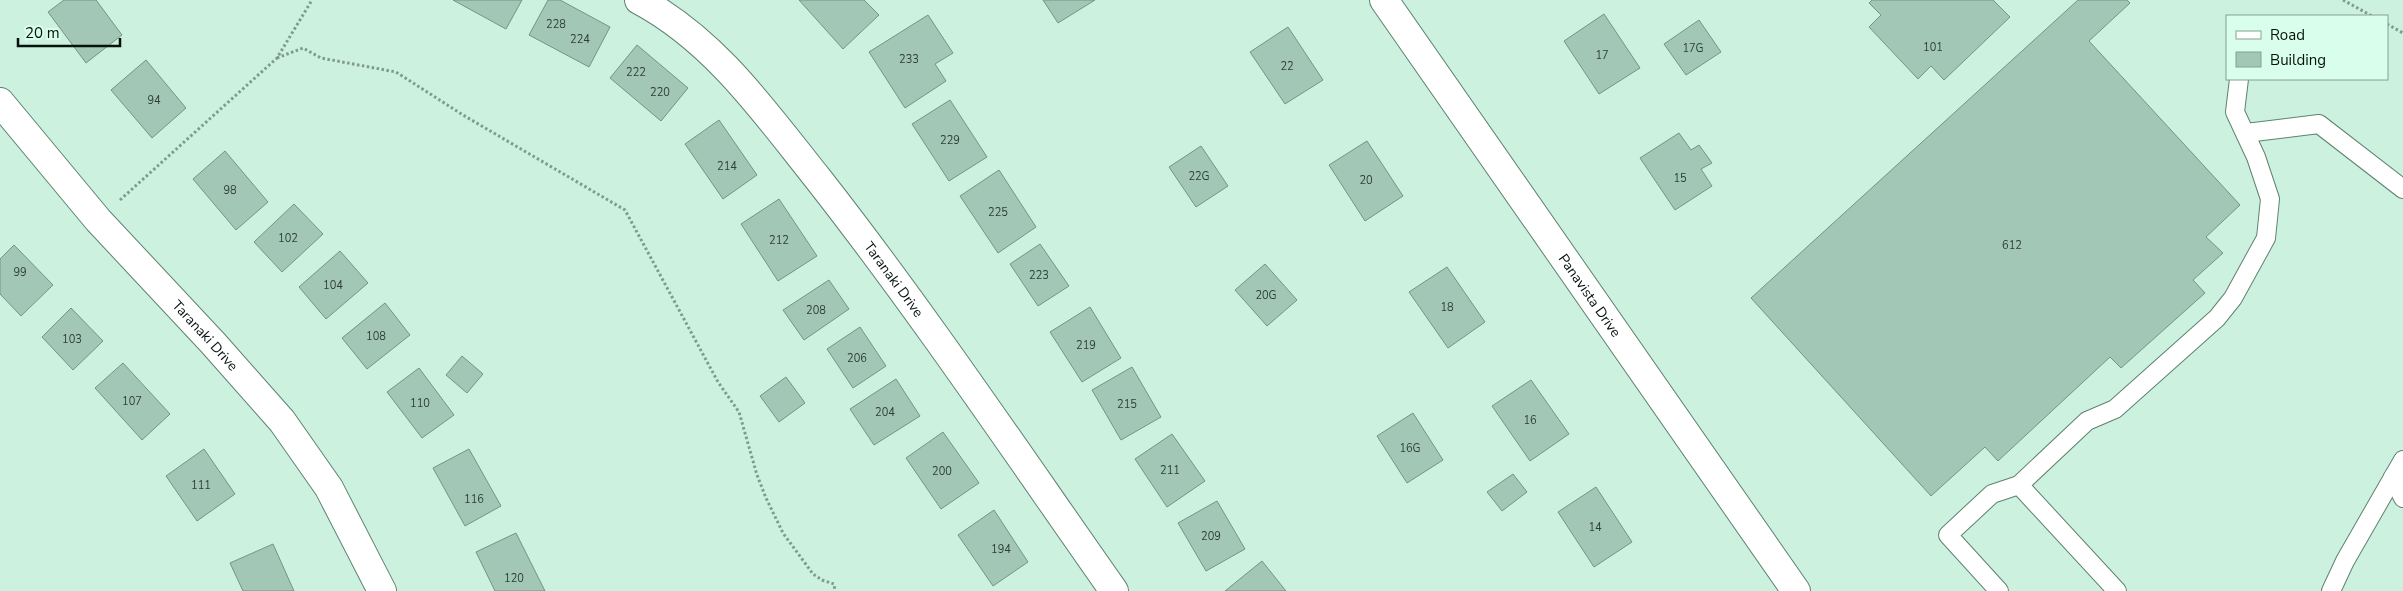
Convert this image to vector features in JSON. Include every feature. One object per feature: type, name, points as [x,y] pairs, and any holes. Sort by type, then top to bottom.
[{"type":"street","name":"Taranaki Drive","points":[[639,0],[697,40],[763,108],[868,242],[1114,591]]},
{"type":"street","name":"Panavista Drive","points":[[1384,0],[1796,591]]},
{"type":"street","name":"Taranaki Drive","points":[[0,102],[98,220],[213,343],[282,421],[329,488],[382,591]]},
{"type":"lane","points":[[1999,591],[1948,535],[1992,494],[2019,485],[2087,421],[2115,409],[2217,318],[2233,298],[2266,238],[2270,199],[2256,157],[2235,112],[2239,80]]},
{"type":"lane","points":[[2246,133],[2319,124],[2403,189]]},
{"type":"lane","points":[[2331,591],[2345,561],[2398,478],[2403,460]]},
{"type":"lane","points":[[2398,478],[2403,498]]},
{"type":"lane","points":[[2019,485],[2117,591]]},
{"type":"path","points":[[98,220],[278,58],[312,0]]},
{"type":"path","points":[[2342,0],[2370,15]]},
{"type":"path","points":[[2388,25],[2403,33]]},
{"type":"path","points":[[278,58],[303,48],[321,58],[396,72],[463,115],[625,210],[718,382],[738,412],[757,475],[783,533],[812,574],[834,584],[835,591]]},
{"type":"building","points":[[64,0],[96,0],[122,35],[86,63],[48,12]]},
{"type":"building","points":[[453,0],[522,0],[506,29]]},
{"type":"building","points":[[548,0],[560,0],[610,27],[589,67],[529,35]]},
{"type":"building","points":[[799,0],[864,0],[879,15],[843,49]]},
{"type":"building","points":[[1043,0],[1095,0],[1058,23]]},
{"type":"building","points":[[1872,0],[1993,0],[2010,17],[1944,80],[1931,66],[1918,79],[1869,27],[1881,15],[1869,3]]},
{"type":"building","points":[[2078,0],[2127,0],[2130,3],[2089,41],[2240,205],[2206,237],[2223,253],[2193,280],[2205,293],[2121,368],[2110,357],[1998,461],[1985,447],[1931,496],[1751,298]]},
{"type":"building","points":[[1604,14],[1640,68],[1599,94],[1564,41]]},
{"type":"building","points":[[928,15],[953,53],[935,64],[946,81],[905,108],[869,52]]},
{"type":"building","points":[[1699,20],[1721,52],[1686,75],[1664,44]]},
{"type":"building","points":[[1288,27],[1323,80],[1285,104],[1250,52]]},
{"type":"building","points":[[637,45],[688,88],[661,121],[610,78]]},
{"type":"building","points":[[146,60],[186,108],[152,138],[111,90]]},
{"type":"building","points":[[950,100],[987,157],[949,181],[912,124]]},
{"type":"building","points":[[719,120],[757,175],[723,199],[685,144]]},
{"type":"building","points":[[1679,133],[1691,150],[1699,145],[1712,163],[1701,169],[1712,186],[1675,210],[1640,158]]},
{"type":"building","points":[[1367,141],[1403,196],[1365,221],[1329,165]]},
{"type":"building","points":[[1201,146],[1228,186],[1196,207],[1169,167]]},
{"type":"building","points":[[225,151],[268,202],[236,230],[193,179]]},
{"type":"building","points":[[999,170],[1036,227],[998,253],[960,196]]},
{"type":"building","points":[[779,199],[817,256],[778,281],[741,224]]},
{"type":"building","points":[[294,204],[323,234],[282,272],[254,242]]},
{"type":"building","points":[[1040,244],[1069,286],[1038,306],[1010,264]]},
{"type":"building","points":[[14,245],[53,285],[21,316],[0,294],[0,259]]},
{"type":"building","points":[[340,251],[368,283],[326,319],[299,287]]},
{"type":"building","points":[[1265,264],[1297,300],[1267,326],[1235,290]]},
{"type":"building","points":[[1447,267],[1485,322],[1448,348],[1409,292]]},
{"type":"building","points":[[829,280],[849,309],[804,340],[783,310]]},
{"type":"building","points":[[385,303],[410,335],[367,369],[342,338]]},
{"type":"building","points":[[1090,307],[1121,358],[1082,382],[1050,332]]},
{"type":"building","points":[[71,308],[103,341],[73,370],[42,337]]},
{"type":"building","points":[[860,327],[886,366],[853,388],[827,349]]},
{"type":"building","points":[[462,356],[483,374],[467,393],[446,375]]},
{"type":"building","points":[[123,363],[170,414],[142,440],[95,388]]},
{"type":"building","points":[[1132,367],[1161,417],[1121,440],[1092,390]]},
{"type":"building","points":[[419,368],[454,415],[422,438],[387,392]]},
{"type":"building","points":[[786,377],[805,403],[779,422],[760,396]]},
{"type":"building","points":[[896,379],[920,416],[874,445],[850,409]]},
{"type":"building","points":[[1531,380],[1569,434],[1530,461],[1492,406]]},
{"type":"building","points":[[1413,413],[1443,460],[1407,483],[1377,436]]},
{"type":"building","points":[[943,432],[979,483],[941,509],[906,458]]},
{"type":"building","points":[[1172,434],[1205,481],[1167,507],[1135,459]]},
{"type":"building","points":[[204,449],[235,494],[197,521],[166,476]]},
{"type":"building","points":[[469,449],[501,506],[465,526],[433,468]]},
{"type":"building","points":[[1513,474],[1527,492],[1502,511],[1487,492]]},
{"type":"building","points":[[1596,487],[1632,542],[1594,567],[1558,512]]},
{"type":"building","points":[[1217,501],[1245,549],[1206,571],[1178,523]]},
{"type":"building","points":[[994,510],[1028,562],[993,586],[958,535]]},
{"type":"building","points":[[516,533],[545,591],[495,591],[476,552]]},
{"type":"building","points":[[273,544],[294,591],[243,591],[230,563]]},
{"type":"building","points":[[1262,561],[1286,591],[1225,591]]}]
